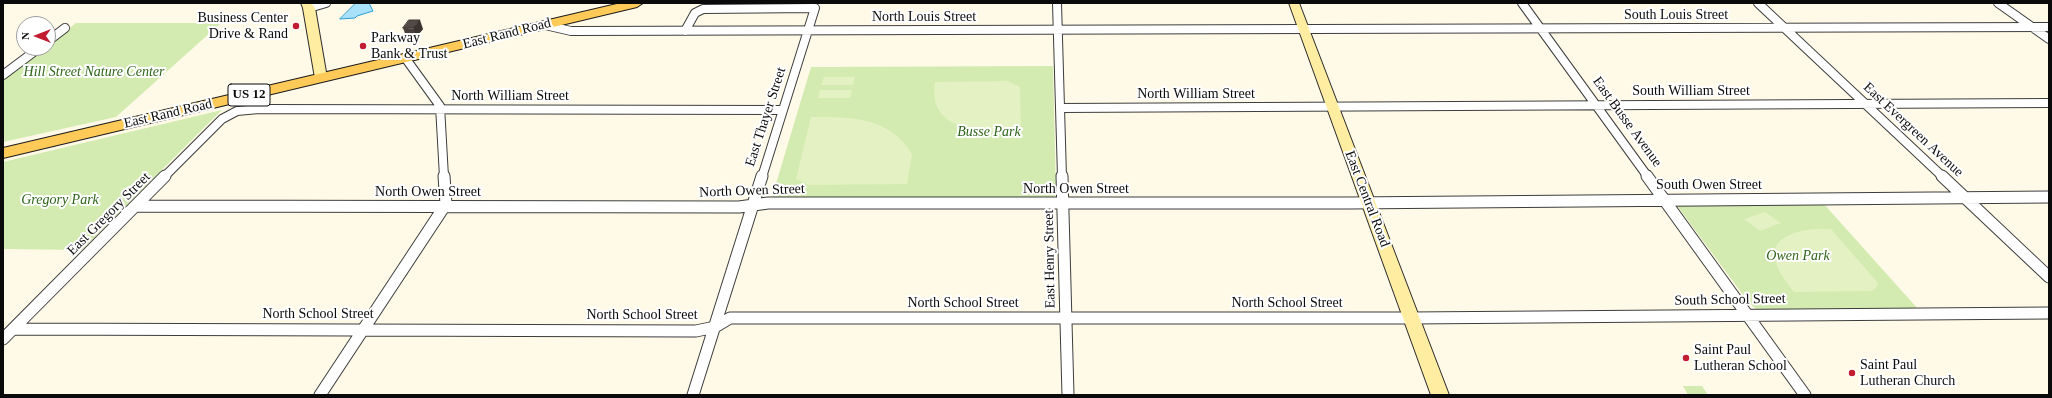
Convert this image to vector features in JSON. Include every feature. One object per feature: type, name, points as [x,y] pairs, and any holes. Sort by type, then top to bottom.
[{"type":"main road","name":"East Rand Road","points":[[3,153],[406,59],[637,3]]},
{"type":"main road","name":"East Central Road","points":[[1294,3],[1440,395]]},
{"type":"main road","points":[[307,5],[321,78]]},
{"type":"street","points":[[307,5],[326,3]]},
{"type":"street","name":"East Henry Street","points":[[1057,3],[1068,395]]},
{"type":"street","name":"East Busse Avenue","points":[[1522,3],[1749,315],[1805,395]]},
{"type":"street","name":"East Evergreen Avenue","points":[[1758,3],[2049,277]]},
{"type":"street","points":[[1998,3],[2049,39]]},
{"type":"street","name":"East Thayer Street","points":[[685,31],[695,13],[703,9],[816,8],[693,395]]},
{"type":"street","name":"North Louis Street","points":[[545,25],[571,31],[1304,29]]},
{"type":"street","name":"South Louis Street","points":[[1304,29],[2049,27]]},
{"type":"street","points":[[56,35],[65,28]]},
{"type":"street","points":[[4,73],[28,56]]},
{"type":"street","points":[[320,395],[446,202],[441,110],[438,101],[406,59]]},
{"type":"street","name":"South William Street","points":[[1332,107],[2049,103]]},
{"type":"street","name":"North William Street","points":[[1060,108],[1332,107]]},
{"type":"street","name":"North William Street","points":[[237,112],[259,110],[783,110]]},
{"type":"street","name":"East Gregory Street","points":[[3,339],[222,119],[237,112]]},
{"type":"street","name":"South Owen Street","points":[[1368,203],[2049,198]]},
{"type":"street","name":"North Owen Street","points":[[136,206],[739,207],[768,203],[1368,203]]},
{"type":"street","name":"South School Street","points":[[1411,318],[2049,313]]},
{"type":"street","name":"North School Street","points":[[13,329],[696,331],[715,327],[730,318],[1411,318]]},
{"type":"green space","name":"Hill Street Nature Center","points":[[76,23],[221,23],[116,117],[3,142],[3,80],[34,56],[56,56],[56,39]]},
{"type":"green space","name":"Busse Park","points":[[1053,66],[1056,195],[1052,198],[772,197],[811,67]]},
{"type":"green space","points":[[824,77],[855,77],[853,85],[821,85]]},
{"type":"green space","points":[[1008,81],[1020,87],[1021,131],[992,131],[962,126],[949,121],[940,112],[935,99],[935,82]]},
{"type":"green space","points":[[820,90],[852,90],[850,98],[818,98]]},
{"type":"green space","name":"Gregory Park","points":[[222,110],[82,250],[3,249],[3,162]]},
{"type":"green space","points":[[811,117],[840,117],[868,121],[892,132],[903,142],[912,154],[907,184],[809,185],[796,179]]},
{"type":"green space","name":"Owen Park","points":[[1680,203],[1823,203],[1918,309],[1756,309],[1749,303],[1678,207]]},
{"type":"green space","points":[[1765,212],[1781,223],[1760,231],[1744,219]]},
{"type":"green space","points":[[1812,229],[1831,229],[1878,283],[1876,288],[1872,291],[1794,292],[1779,270],[1775,260],[1775,251],[1778,244],[1785,237],[1796,232]]},
{"type":"green space","points":[[1683,386],[1702,386],[1708,395],[1688,395]]},
{"type":"water","points":[[356,3],[369,3],[373,11],[355,18],[340,19]]},
{"type":"building","points":[[409,20],[420,20],[413,28],[403,28]]},
{"type":"place","name":"Business Center Drive & Rand","points":[[296,26]]},
{"type":"place","name":"Parkway Bank & Trust","points":[[363,46]]},
{"type":"place","name":"Saint Paul Lutheran School","points":[[1686,358]]},
{"type":"place","name":"Saint Paul Lutheran Church","points":[[1852,373]]}]
